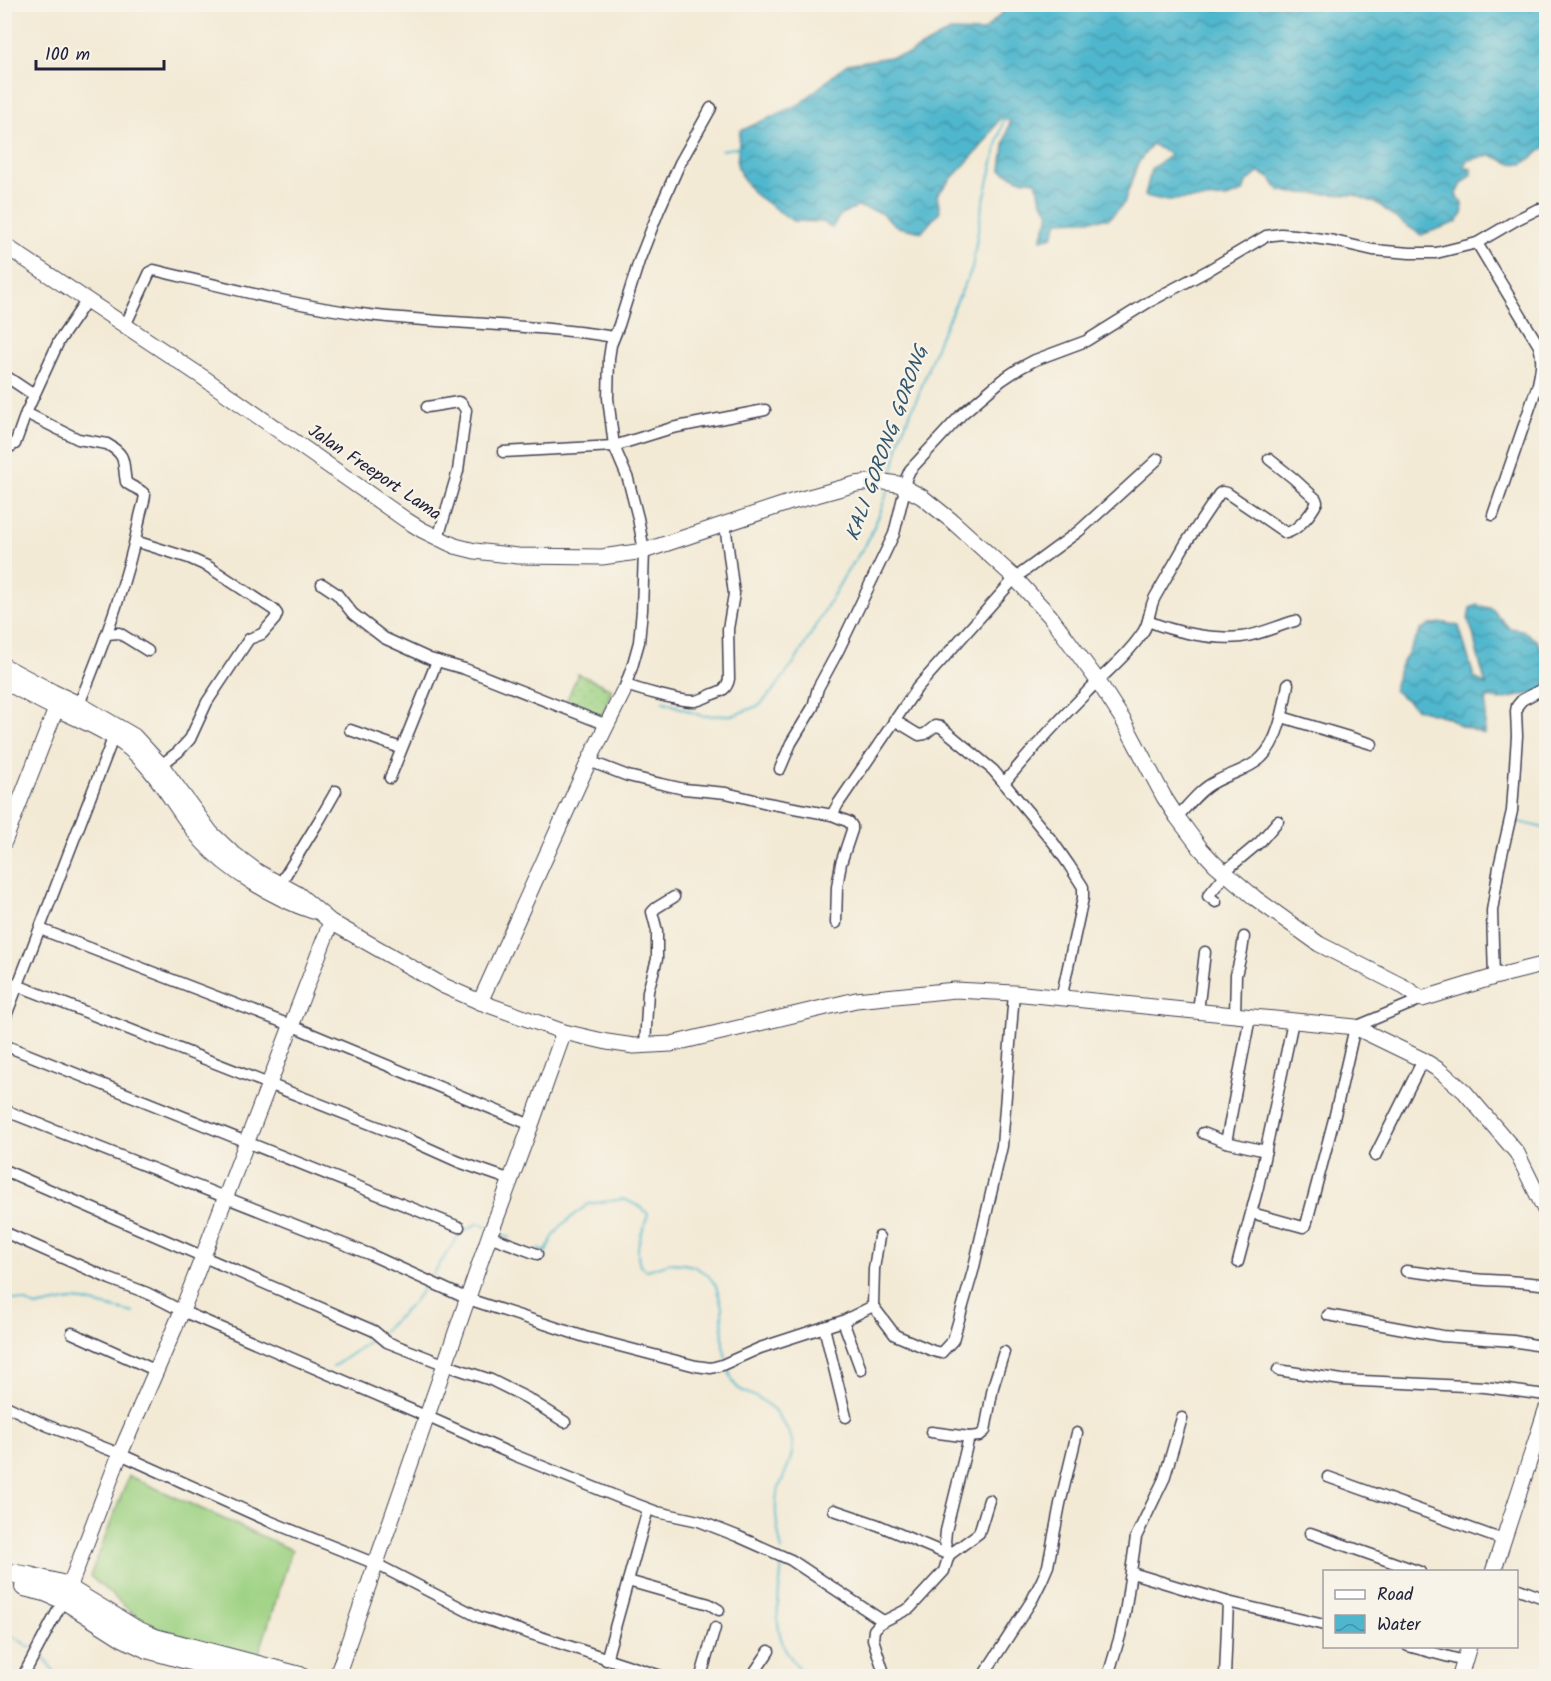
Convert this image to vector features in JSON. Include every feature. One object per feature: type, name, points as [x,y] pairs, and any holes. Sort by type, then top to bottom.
[{"type":"highway","points":[[4,1572],[50,1581],[135,1644],[197,1670],[245,1677]]},
{"type":"highway","points":[[4,1583],[66,1594],[154,1638],[300,1677]]},
{"type":"street","points":[[480,1002],[589,761],[625,688],[639,642],[644,551],[628,479],[614,446],[608,398],[609,358],[639,261],[659,210],[680,164],[711,108]]},
{"type":"street","points":[[780,769],[791,743],[813,707],[818,688],[894,534],[902,486],[913,465],[962,414],[1002,380],[1035,360],[1086,341],[1147,303],[1266,236],[1281,234],[1334,241],[1373,250],[1436,253],[1477,243],[1546,207]]},
{"type":"street","points":[[1477,243],[1539,346],[1542,356],[1538,384],[1493,515]]},
{"type":"street","name":"Jalan Freeport Lama","points":[[4,245],[204,378],[406,520],[455,546],[475,551],[518,556],[602,557],[644,551],[791,502],[856,484],[878,481],[902,486]]},
{"type":"street","points":[[125,326],[150,272],[154,270],[220,287],[328,309],[406,319],[561,329],[613,341]]},
{"type":"street","points":[[4,448],[15,444],[59,341],[87,300]]},
{"type":"street","points":[[4,375],[34,395]]},
{"type":"street","points":[[427,407],[458,402],[465,410],[458,471],[438,538]]},
{"type":"street","points":[[503,452],[614,446],[672,428],[765,410]]},
{"type":"street","points":[[26,414],[78,440],[107,444],[121,454],[125,466],[126,482],[145,495],[129,565],[107,634],[79,704]]},
{"type":"street","points":[[832,815],[917,688],[1015,578],[1079,531],[1158,459]]},
{"type":"street","points":[[1004,783],[1146,628],[1150,605],[1185,543],[1219,494],[1227,493],[1286,533],[1293,531],[1315,507],[1316,499],[1269,459]]},
{"type":"street","points":[[902,486],[922,497],[952,521],[1015,578],[1050,616],[1098,681],[1123,720],[1177,817],[1201,849],[1225,873],[1255,898],[1319,944],[1404,987],[1422,999]]},
{"type":"street","points":[[625,688],[691,701],[700,700],[727,687],[729,679],[728,629],[734,594],[725,524]]},
{"type":"street","points":[[135,541],[189,558],[209,567],[274,609],[278,614],[262,634],[249,639],[207,702],[190,739],[161,765]]},
{"type":"street","points":[[322,584],[337,594],[353,614],[384,638],[437,661],[465,669],[607,724]]},
{"type":"street","points":[[1148,621],[1176,631],[1227,638],[1252,635],[1295,621]]},
{"type":"street","points":[[107,634],[119,633],[148,651]]},
{"type":"street","points":[[390,778],[437,661]]},
{"type":"street","points":[[4,666],[79,704],[116,733],[146,765],[203,842],[252,882],[293,905],[325,917],[444,986],[480,1002],[564,1032],[634,1046],[671,1044],[856,1000],[955,990],[1014,993],[1355,1027],[1422,1060],[1439,1070],[1464,1091],[1517,1153],[1546,1212]]},
{"type":"street","points":[[4,681],[56,709],[116,733],[134,736],[161,765],[211,833],[258,872],[298,894],[325,917]]},
{"type":"street","points":[[1177,817],[1212,783],[1234,774],[1260,758],[1277,732],[1288,684]]},
{"type":"street","points":[[1494,977],[1492,911],[1512,811],[1517,736],[1516,711],[1522,700],[1546,687]]},
{"type":"street","points":[[4,842],[11,802],[56,709]]},
{"type":"street","points":[[1282,717],[1372,744]]},
{"type":"street","points":[[894,720],[919,735],[925,734],[935,726],[941,727],[993,770],[1053,842],[1083,887],[1083,898],[1061,999]]},
{"type":"street","points":[[350,730],[401,748]]},
{"type":"street","points":[[4,1021],[116,733]]},
{"type":"street","points":[[589,761],[628,776],[657,783],[684,789],[726,793],[832,815],[849,822],[852,826],[841,863],[837,887],[836,923]]},
{"type":"street","points":[[280,884],[336,791]]},
{"type":"street","points":[[1216,902],[1208,896],[1225,873],[1260,842],[1278,821]]},
{"type":"street","points":[[645,1046],[648,991],[657,959],[657,932],[652,912],[674,897]]},
{"type":"street","points":[[23,1677],[66,1594],[120,1454],[182,1311],[290,1025],[325,917]]},
{"type":"street","points":[[40,929],[290,1025],[531,1125]]},
{"type":"street","points":[[1226,1142],[1243,1016],[1236,975],[1244,937]]},
{"type":"street","points":[[1198,1012],[1205,952]]},
{"type":"street","points":[[1355,1027],[1422,999],[1546,964]]},
{"type":"street","points":[[4,980],[401,1136],[459,1162],[511,1180]]},
{"type":"street","points":[[879,1237],[874,1269],[873,1306],[895,1335],[941,1353],[953,1340],[973,1271],[1002,1146],[1014,993]]},
{"type":"street","points":[[1238,1262],[1252,1213],[1293,1021]]},
{"type":"street","points":[[1252,1213],[1303,1227],[1307,1222],[1355,1027]]},
{"type":"street","points":[[337,1677],[491,1232],[564,1032]]},
{"type":"street","points":[[4,1046],[459,1227]]},
{"type":"street","points":[[1375,1156],[1422,1060]]},
{"type":"street","points":[[4,1110],[369,1254],[468,1299],[585,1337],[696,1366],[711,1368],[722,1365],[760,1348],[843,1321],[873,1306]]},
{"type":"street","points":[[1203,1133],[1226,1142],[1266,1151]]},
{"type":"street","points":[[4,1170],[374,1331],[387,1342],[491,1380],[527,1398],[565,1422]]},
{"type":"street","points":[[491,1232],[537,1254]]},
{"type":"street","points":[[4,1233],[147,1293],[182,1311],[514,1455],[648,1509],[719,1528],[778,1554],[791,1560],[883,1621]]},
{"type":"street","points":[[1406,1271],[1466,1279],[1523,1281],[1546,1285]]},
{"type":"street","points":[[1328,1315],[1442,1336],[1513,1341],[1546,1347]]},
{"type":"street","points":[[843,1321],[861,1371]]},
{"type":"street","points":[[824,1327],[846,1416]]},
{"type":"street","points":[[72,1333],[157,1371]]},
{"type":"street","points":[[931,1432],[969,1437],[979,1436],[985,1431],[993,1387],[1004,1352]]},
{"type":"street","points":[[1278,1370],[1342,1380],[1485,1387],[1546,1395]]},
{"type":"street","points":[[4,1405],[269,1521],[376,1564],[486,1620],[661,1677]]},
{"type":"street","points":[[1494,1570],[1546,1410]]},
{"type":"street","points":[[1108,1677],[1120,1636],[1132,1574],[1136,1537],[1164,1479],[1182,1418]]},
{"type":"street","points":[[983,1677],[1032,1600],[1048,1566],[1077,1433]]},
{"type":"street","points":[[949,1556],[945,1542],[946,1531],[969,1437]]},
{"type":"street","points":[[1328,1477],[1503,1540]]},
{"type":"street","points":[[885,1677],[873,1635],[875,1628],[883,1621],[910,1608],[944,1571],[949,1556],[979,1533],[989,1500]]},
{"type":"street","points":[[606,1660],[648,1509]]},
{"type":"street","points":[[834,1510],[878,1525],[949,1556]]},
{"type":"street","points":[[1310,1533],[1414,1570]]},
{"type":"street","points":[[1132,1574],[1228,1602],[1323,1625]]},
{"type":"street","points":[[628,1581],[709,1604],[719,1610]]},
{"type":"street","points":[[1518,1589],[1546,1599]]},
{"type":"street","points":[[1225,1677],[1228,1602]]},
{"type":"street","points":[[702,1677],[715,1628]]},
{"type":"street","points":[[1416,1648],[1467,1654],[1460,1677]]},
{"type":"street","points":[[752,1677],[769,1651]]},
{"type":"green space","points":[[578,674],[612,689],[602,716],[565,704]]},
{"type":"green space","points":[[129,1476],[292,1550],[256,1663],[157,1634],[90,1576]]},
{"type":"water","points":[[1001,5],[1546,5],[1546,147],[1523,164],[1509,163],[1491,155],[1468,160],[1463,167],[1472,169],[1472,174],[1462,184],[1456,196],[1462,203],[1463,214],[1457,222],[1421,235],[1378,204],[1355,195],[1293,193],[1279,190],[1271,179],[1259,172],[1246,183],[1243,192],[1226,198],[1163,200],[1145,196],[1151,169],[1171,155],[1152,144],[1138,163],[1124,203],[1109,219],[1058,221],[1053,236],[1041,239],[1050,213],[1042,202],[1036,181],[1019,179],[1001,170],[1010,121],[1000,118],[982,145],[937,195],[940,211],[922,232],[898,227],[879,212],[858,207],[841,214],[832,228],[823,222],[793,221],[753,193],[741,176],[737,164],[740,131],[800,104],[847,64],[909,54],[950,31],[983,32],[1003,12]]},
{"type":"water","points":[[1477,605],[1492,609],[1509,628],[1522,630],[1537,641],[1546,659],[1546,697],[1539,692],[1500,700],[1487,697],[1484,734],[1461,726],[1447,717],[1417,709],[1394,690],[1399,669],[1421,630],[1431,624],[1446,623],[1459,626],[1474,677],[1486,685],[1468,620],[1470,608]]},
{"type":"waterway","name":"KALI GORONG GORONG","points":[[892,476],[901,434],[939,339],[972,269],[981,212],[1004,117]]},
{"type":"waterway","points":[[721,150],[741,147]]},
{"type":"waterway","name":"KALI GORONG GORONG","points":[[662,701],[702,716],[734,715],[760,705],[796,660],[846,573],[866,544],[888,490]]},
{"type":"waterway","points":[[1519,822],[1544,828],[1546,831]]},
{"type":"waterway","points":[[538,1249],[546,1252],[562,1225],[588,1204],[624,1199],[642,1208],[648,1214],[638,1245],[640,1266],[647,1270],[670,1263],[683,1264],[693,1266],[707,1274],[716,1286],[722,1307],[723,1345],[726,1358]]},
{"type":"waterway","points":[[430,1279],[460,1233],[479,1223],[486,1227]]},
{"type":"waterway","points":[[496,1232],[510,1238]]},
{"type":"waterway","points":[[382,1332],[410,1306],[427,1284]]},
{"type":"waterway","points":[[4,1296],[27,1302],[35,1307],[71,1300],[134,1313]]},
{"type":"waterway","points":[[333,1367],[375,1337]]},
{"type":"waterway","points":[[728,1367],[739,1389],[768,1405],[790,1435],[792,1452],[776,1501],[782,1551]]},
{"type":"waterway","points":[[782,1560],[778,1602],[780,1634],[787,1653],[804,1676]]},
{"type":"waterway","points":[[4,1630],[31,1648]]},
{"type":"waterway","points":[[42,1656],[58,1676]]}]
